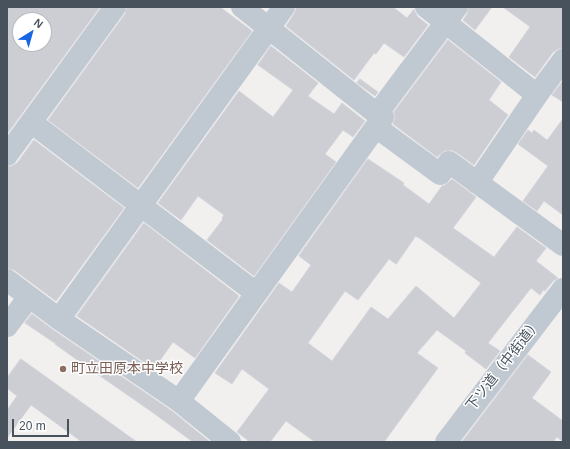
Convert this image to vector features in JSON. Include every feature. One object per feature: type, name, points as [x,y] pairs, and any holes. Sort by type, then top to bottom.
[{"type":"street","points":[[7,155],[115,7]]},
{"type":"street","points":[[242,7],[269,28],[440,174],[449,162],[563,245]]},
{"type":"street","points":[[59,319],[284,7]]},
{"type":"street","points":[[426,7],[452,14],[537,95]]},
{"type":"street","points":[[179,401],[452,14]]},
{"type":"street","points":[[477,183],[537,95],[563,60]]},
{"type":"street","points":[[31,122],[256,293]]},
{"type":"street","points":[[7,280],[59,319],[179,401],[230,442]]},
{"type":"street","name":"下ツ道（中街道）","points":[[446,442],[563,289]]},
{"type":"street","points":[[7,326],[29,297]]},
{"type":"building","points":[[7,7],[100,7],[7,134]]},
{"type":"building","points":[[127,7],[220,7],[252,31],[138,188],[48,120],[125,14]]},
{"type":"building","points":[[297,7],[393,7],[407,18],[414,9],[418,17],[428,25],[404,57],[384,43],[376,54],[374,53],[354,80],[286,26]]},
{"type":"building","points":[[469,7],[492,7],[475,30],[463,20]]},
{"type":"building","points":[[503,7],[563,7],[563,48],[553,52],[535,77],[509,57],[530,27]]},
{"type":"building","points":[[448,40],[501,82],[489,100],[508,115],[474,165],[451,150],[444,151],[437,157],[393,124],[395,118],[394,112]]},
{"type":"building","points":[[271,46],[318,83],[308,96],[334,114],[342,103],[365,121],[353,137],[343,130],[325,154],[336,162],[254,276],[207,240],[223,219],[222,218],[224,215],[198,196],[181,220],[158,203],[239,91],[273,117],[293,90],[258,65]]},
{"type":"building","points":[[360,79],[378,92],[375,96],[357,83]]},
{"type":"building","points":[[563,81],[563,102],[552,95]]},
{"type":"building","points":[[563,119],[563,215],[544,201],[537,211],[523,201],[548,166],[518,144],[528,130],[532,133],[534,130],[547,140]]},
{"type":"building","points":[[34,140],[124,208],[56,301],[14,270],[7,268],[7,167],[17,163]]},
{"type":"building","points":[[368,159],[404,183],[403,185],[429,204],[442,186],[452,179],[476,197],[453,228],[494,257],[517,227],[546,248],[536,261],[558,278],[553,281],[545,291],[543,290],[540,295],[531,288],[488,343],[500,351],[486,369],[465,353],[466,351],[437,330],[417,353],[438,368],[384,442],[315,442],[286,421],[270,442],[250,442],[237,432],[269,389],[242,369],[232,384],[215,373],[279,283],[292,292],[311,265],[299,256]],"holes":[[[416,236],[481,283],[454,318],[416,286],[388,319],[371,307],[332,361],[308,343],[345,291],[358,300],[389,259],[396,264]]]},
{"type":"building","points":[[144,223],[239,296],[195,358],[173,342],[154,369],[77,316]]},
{"type":"building","points":[[32,314],[172,411],[210,442],[193,442],[25,323]]},
{"type":"building","points":[[528,355],[551,372],[532,398],[563,421],[563,442],[557,437],[553,442],[462,442]]},
{"type":"building","points":[[21,359],[137,442],[82,442],[31,405],[7,438],[7,410],[17,396],[7,388],[7,378]]},
{"type":"place","name":"町立田原本中学校","points":[[63,369]]}]
